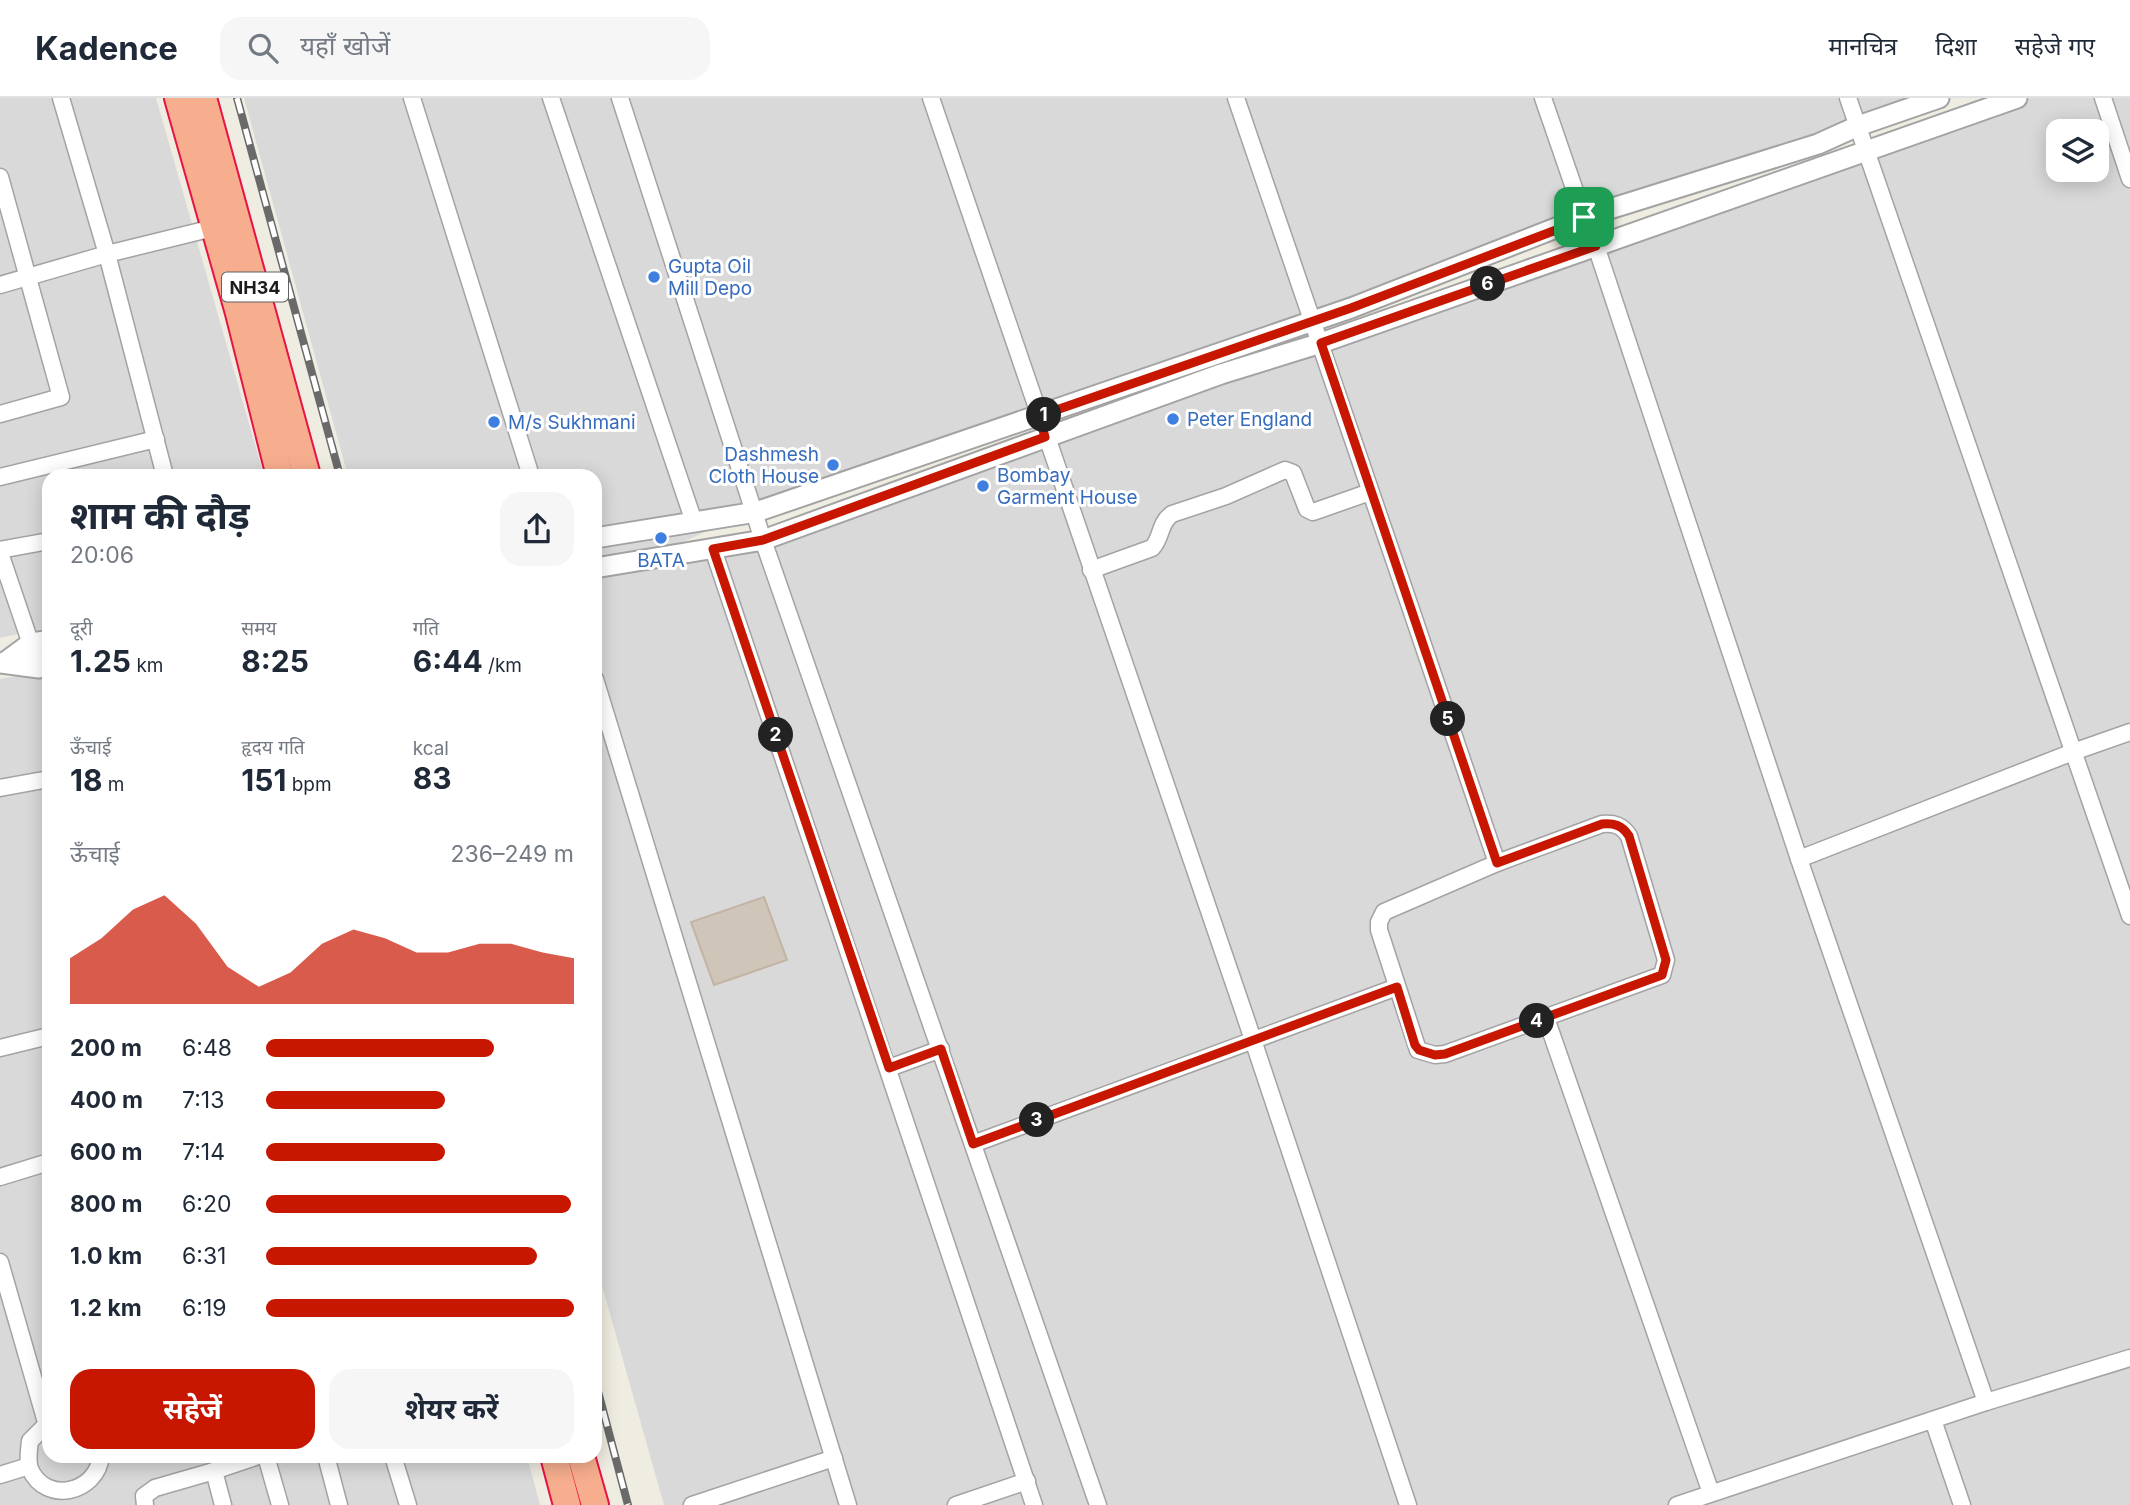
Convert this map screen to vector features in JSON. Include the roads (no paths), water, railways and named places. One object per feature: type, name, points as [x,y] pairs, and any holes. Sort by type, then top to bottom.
[{"type":"highway","name":"NH34","points":[[178,98],[226,225],[305,469]]},
{"type":"highway","name":"NH34","points":[[204,98],[226,225],[278,469]]},
{"type":"highway","points":[[556,1463],[567,1505]]},
{"type":"highway","points":[[583,1463],[595,1505]]},
{"type":"street","points":[[61,98],[107,254],[164,469]]},
{"type":"street","points":[[412,98],[529,469]]},
{"type":"street","points":[[551,98],[694,522]]},
{"type":"street","points":[[620,98],[763,540],[1098,1505]]},
{"type":"street","points":[[931,98],[1253,1040],[1408,1505]]},
{"type":"street","points":[[1236,98],[1314,319],[1497,863]]},
{"type":"street","points":[[1544,98],[1596,246],[1799,859],[1986,1402]]},
{"type":"street","points":[[1848,98],[2130,916]]},
{"type":"street","points":[[602,537],[756,512],[1351,308],[1584,217],[1818,144],[1858,126],[1939,98]]},
{"type":"street","points":[[602,567],[763,540],[1221,374],[1321,343],[2017,98]]},
{"type":"street","points":[[2103,98],[2130,179]]},
{"type":"street","points":[[0,177],[61,397],[0,414]]},
{"type":"street","points":[[0,285],[107,254],[226,225]]},
{"type":"street","points":[[0,477],[156,439]]},
{"type":"street","points":[[1091,570],[1152,548],[1165,519],[1172,514],[1226,496],[1285,470],[1293,473],[1307,509],[1313,512],[1370,492]]},
{"type":"street","points":[[3,663],[40,642],[0,551],[42,542]]},
{"type":"street","points":[[713,549],[1034,1505]]},
{"type":"street","points":[[3,663],[42,667]]},
{"type":"street","points":[[602,702],[848,1505]]},
{"type":"street","points":[[1799,859],[2130,732]]},
{"type":"street","points":[[0,788],[42,780]]},
{"type":"street","points":[[1602,824],[1622,827],[1629,836],[1666,960],[1665,971],[1657,979],[1445,1054],[1425,1054],[1415,1045],[1397,987],[1378,930],[1381,917],[1390,908],[1497,863],[1602,824]]},
{"type":"street","points":[[973,1144],[1397,987]]},
{"type":"street","points":[[1546,1018],[1711,1493]]},
{"type":"street","points":[[0,1048],[42,1037]]},
{"type":"street","points":[[889,1068],[941,1049]]},
{"type":"street","points":[[0,1177],[42,1164]]},
{"type":"street","points":[[0,1262],[42,1405]]},
{"type":"street","points":[[1677,1505],[1986,1402],[2130,1358]]},
{"type":"street","points":[[1933,1420],[1962,1505]]},
{"type":"street","points":[[42,1428],[30,1441],[29,1466],[44,1485],[69,1498],[95,1475],[99,1463]]},
{"type":"street","points":[[692,1505],[834,1458]]},
{"type":"street","points":[[145,1505],[144,1496],[150,1490],[238,1463]]},
{"type":"street","points":[[267,1463],[280,1505]]},
{"type":"street","points":[[328,1463],[339,1505]]},
{"type":"street","points":[[395,1463],[408,1505]]},
{"type":"street","points":[[0,1475],[29,1466]]},
{"type":"street","points":[[215,1471],[223,1505]]},
{"type":"street","points":[[956,1505],[1027,1481]]},
{"type":"railway","points":[[237,98],[338,469]]},
{"type":"railway","points":[[602,1407],[628,1505]]},
{"type":"place","name":"Gupta Oil Mill Depo","points":[[654,277]]},
{"type":"place","name":"Peter England","points":[[1173,419]]},
{"type":"place","name":"M/s Sukhmani","points":[[494,422]]},
{"type":"place","name":"Dashmesh Cloth House","points":[[833,465]]},
{"type":"place","name":"Bombay Garment House","points":[[983,486]]},
{"type":"place","name":"BATA","points":[[661,538]]}]
